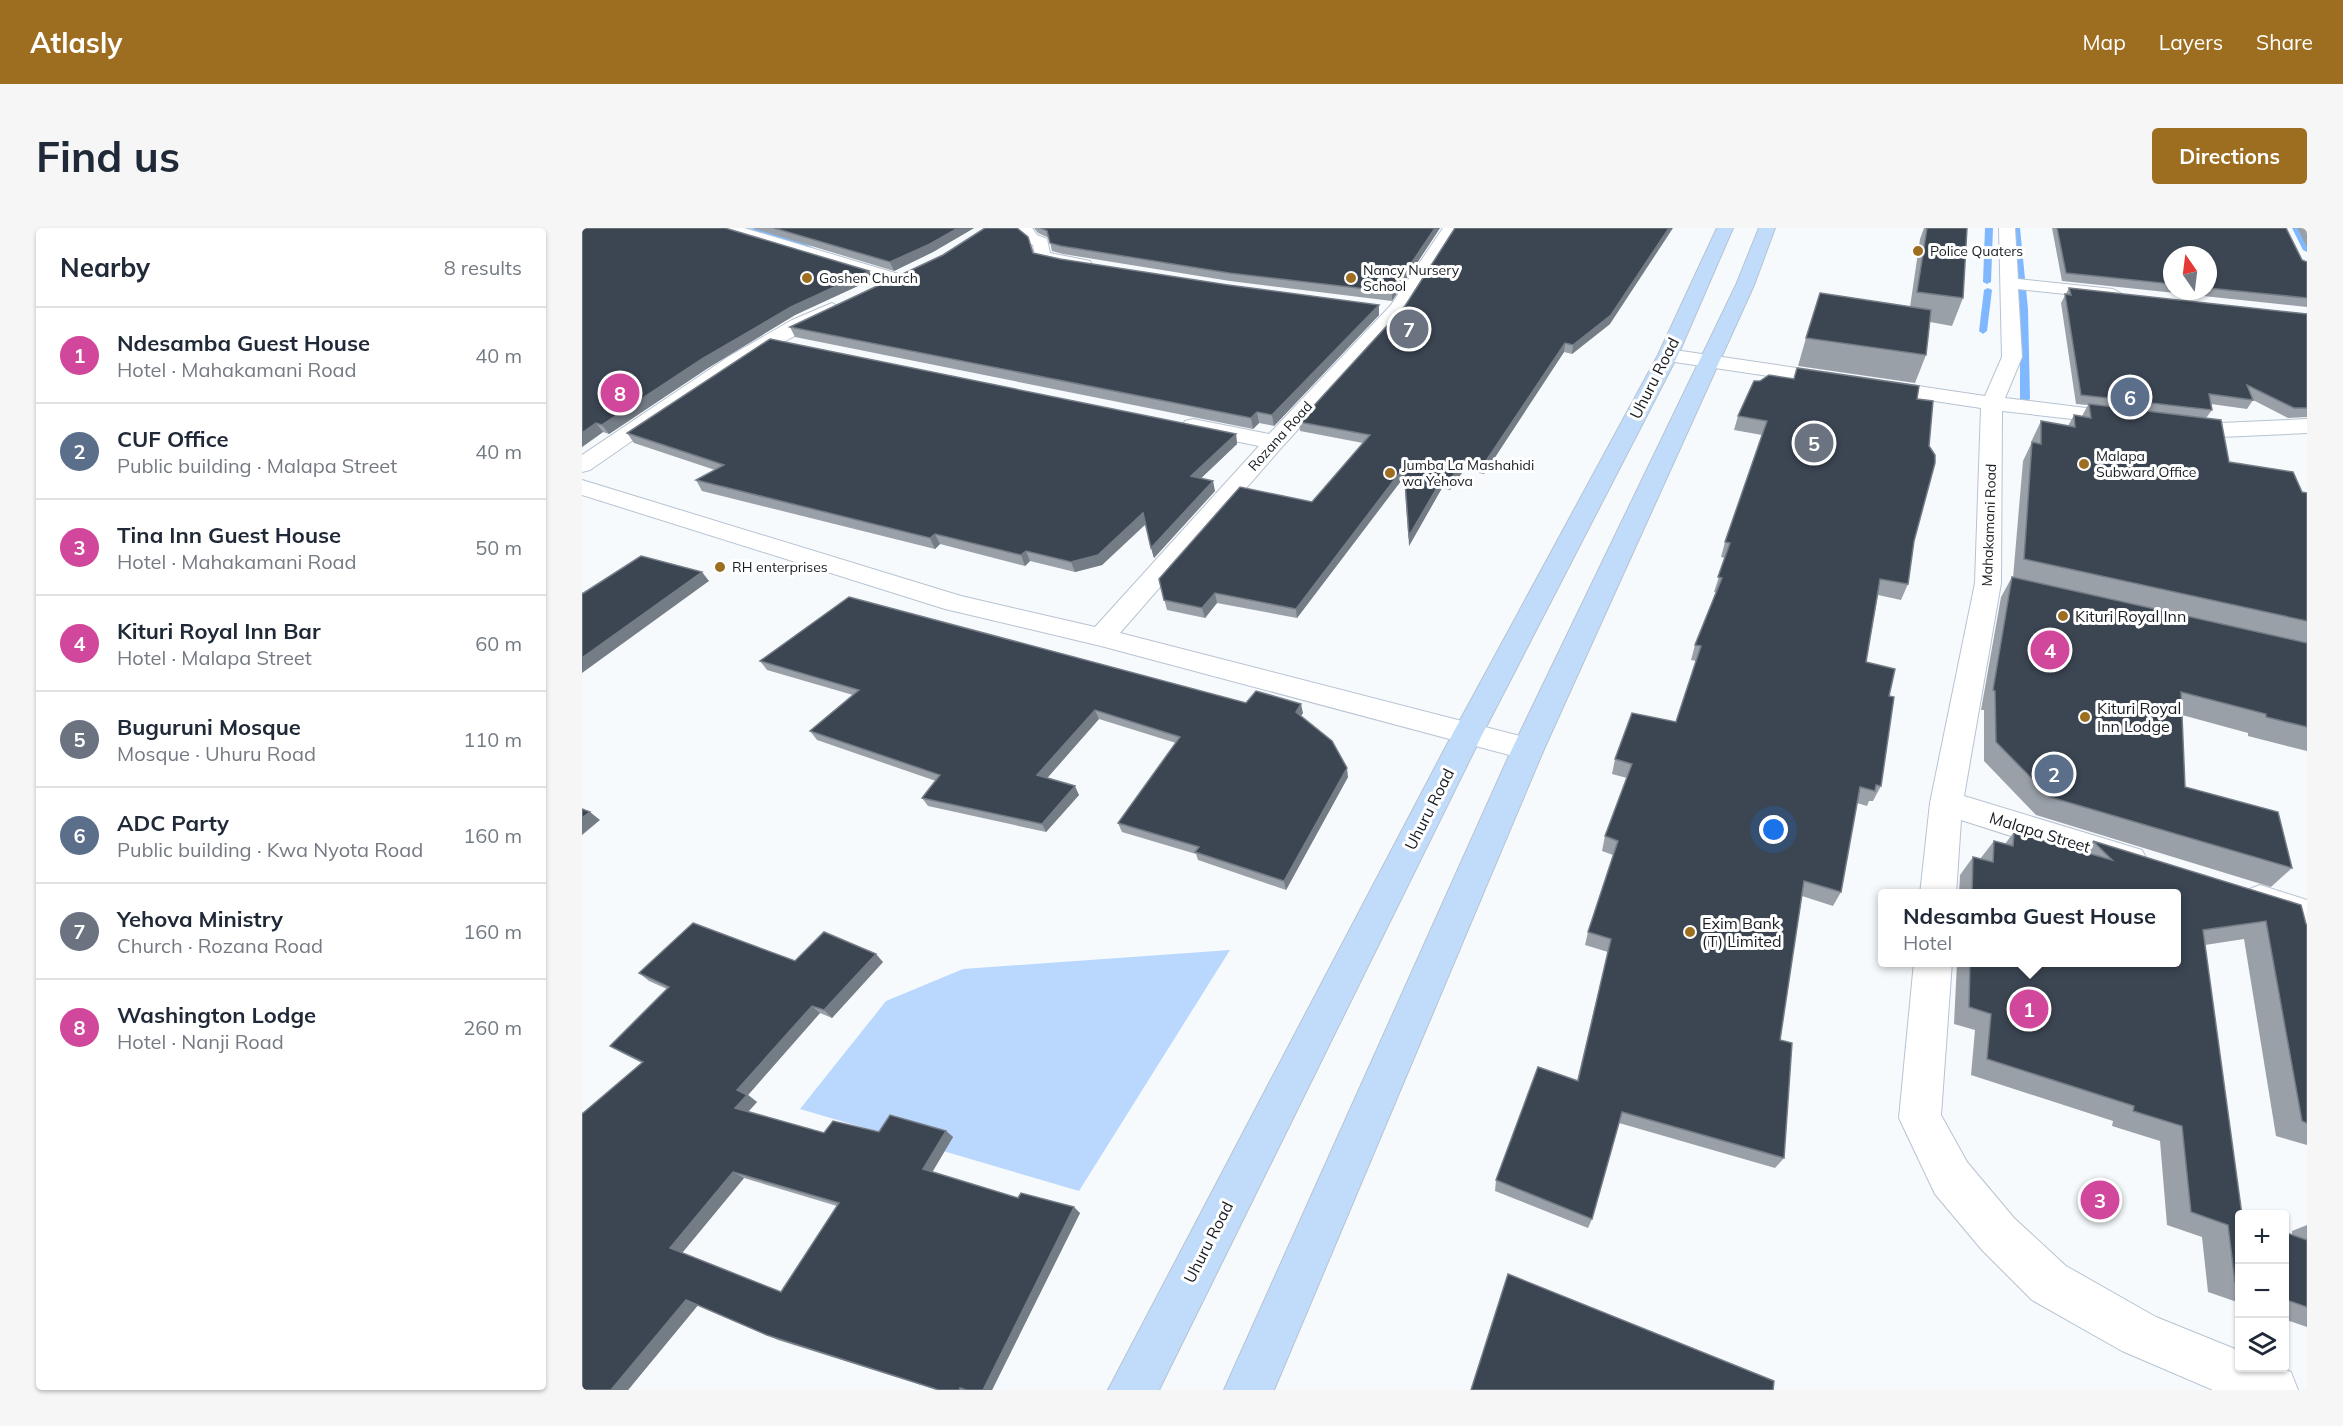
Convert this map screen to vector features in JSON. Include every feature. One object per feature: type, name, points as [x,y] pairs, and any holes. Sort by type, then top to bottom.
[{"type":"main road","name":"Uhuru Road","points":[[1132,1390],[1467,735],[1668,355],[1725,228]]},
{"type":"main road","points":[[1248,1390],[1528,749],[1709,361],[1767,228]]},
{"type":"street","points":[[582,465],[716,374],[803,321],[905,275],[727,228]]},
{"type":"street","points":[[1003,228],[1025,230],[1031,238],[1041,242],[1042,256],[1097,267]]},
{"type":"street","name":"Rozana Road","points":[[1101,637],[1274,442],[1388,308],[1451,228]]},
{"type":"street","name":"Mahakamani Road","points":[[1938,889],[1946,803],[2000,586],[1992,403],[2012,357],[2007,228]]},
{"type":"street","points":[[2010,283],[2128,296]]},
{"type":"street","points":[[772,340],[806,346]]},
{"type":"street","points":[[1668,355],[1992,403],[2156,423],[2221,430],[2307,426]]},
{"type":"street","points":[[1171,421],[1274,442]]},
{"type":"street","points":[[582,487],[955,603],[1101,637],[1467,735],[1528,749]]},
{"type":"street","name":"Malapa Street","points":[[1946,803],[2160,869]]},
{"type":"street","points":[[2228,890],[2307,915]]},
{"type":"street","points":[[1933,967],[1920,1118],[1951,1178],[1998,1234],[2049,1283],[2139,1334],[2273,1390]]},
{"type":"shaded area","points":[[1230,950],[1079,1191],[800,1109],[886,1001],[963,969]]},
{"type":"building","points":[[582,228],[725,228],[869,271],[791,307],[702,359],[602,425],[596,423],[582,433]]},
{"type":"building","points":[[774,228],[958,228],[890,262]]},
{"type":"building","points":[[985,228],[1017,228],[1028,237],[1033,253],[1060,259],[1379,305],[1272,415],[1257,412],[1251,418],[790,327],[943,255]]},
{"type":"building","points":[[1041,228],[1435,228],[1392,292],[1229,273],[1061,246],[1050,243],[1047,231]]},
{"type":"building","points":[[1455,228],[1669,228],[1611,315],[1573,345],[1565,343],[1484,464],[1464,460],[1450,480],[1442,479],[1409,536],[1404,467],[1296,609],[1215,593],[1202,608],[1164,600],[1159,579],[1240,487],[1312,502],[1370,435],[1299,422],[1405,306]]},
{"type":"building","points":[[1927,228],[1967,228],[1963,298],[1917,292]]},
{"type":"building","points":[[2057,228],[2286,228],[2302,260],[2307,262],[2307,298],[2217,289],[2217,246],[2163,246],[2163,283],[2066,273]]},
{"type":"building","points":[[2069,288],[2307,314],[2307,408],[2294,408],[2247,385],[2253,400],[2209,394],[2212,410],[2081,395],[2065,294],[2071,295]]},
{"type":"building","points":[[1820,293],[1931,310],[1926,355],[1806,338]]},
{"type":"building","points":[[770,339],[1236,434],[1191,476],[1213,481],[1151,548],[1143,513],[1098,555],[1071,562],[1026,551],[1021,555],[935,534],[930,538],[696,480],[724,465],[627,433]]},
{"type":"building","points":[[1797,368],[1919,386],[1917,399],[1933,401],[1929,446],[1935,455],[1935,463],[1914,541],[1908,584],[1880,579],[1866,662],[1895,669],[1889,696],[1894,697],[1881,786],[1876,785],[1875,791],[1860,787],[1841,892],[1804,881],[1780,1040],[1792,1043],[1784,1158],[1622,1112],[1592,1219],[1496,1180],[1538,1067],[1578,1081],[1611,939],[1588,932],[1618,841],[1605,836],[1632,764],[1615,759],[1632,713],[1676,722],[1701,646],[1695,645],[1722,578],[1718,577],[1730,543],[1725,542],[1767,421],[1738,416],[1754,381],[1760,381],[1769,375],[1794,379]]},
{"type":"building","points":[[2089,404],[2221,420],[2229,462],[2293,472],[2302,492],[2307,493],[2307,621],[2024,559],[2032,442],[2041,444],[2041,421],[2075,427],[2074,415],[2091,418]]},
{"type":"building","points":[[641,556],[702,572],[582,658],[582,594]]},
{"type":"building","points":[[2012,577],[2307,643],[2307,727],[2181,692],[2185,787],[2278,812],[2292,868],[2050,797],[1996,742],[1995,691],[1993,690]]},
{"type":"building","points":[[849,597],[1246,703],[1256,691],[1301,704],[1296,712],[1332,741],[1347,768],[1284,881],[1195,852],[1199,847],[1118,823],[1180,737],[1095,710],[1037,775],[1075,786],[1042,824],[922,798],[940,775],[810,731],[859,690],[760,661]]},
{"type":"building","points":[[582,809],[590,812],[582,818]]},
{"type":"building","points":[[2014,832],[2112,860],[2093,841],[2301,905],[2307,925],[2307,1123],[2302,1121],[2266,921],[2203,930],[2241,1210],[2235,1210],[2235,1282],[2228,1225],[2191,1212],[2182,1126],[2133,1111],[2134,1106],[1987,1059],[1991,1014],[1969,1007],[1970,967],[2181,967],[2181,889],[1972,889],[1973,857],[1993,862],[1994,841],[2013,846]]},
{"type":"building","points":[[693,923],[795,961],[824,932],[876,954],[824,1010],[812,1006],[737,1090],[747,1095],[735,1108],[824,1133],[833,1121],[879,1132],[890,1115],[946,1131],[923,1169],[1018,1198],[1021,1193],[1074,1207],[983,1390],[960,1388],[959,1390],[939,1390],[767,1335],[686,1300],[611,1390],[582,1390],[582,1114],[643,1062],[610,1046],[669,987],[639,973]],"holes":[[[733,1172],[839,1203],[781,1292],[670,1248]]]},
{"type":"building","points":[[2289,1234],[2307,1240],[2307,1307],[2289,1301]]},
{"type":"building","points":[[1508,1274],[1774,1381],[1773,1390],[1471,1390]]},
{"type":"waterway","points":[[748,228],[794,241],[803,248],[817,252]]},
{"type":"waterway","points":[[1987,282],[1989,228]]},
{"type":"waterway","points":[[2016,228],[2024,309],[2025,399]]},
{"type":"waterway","points":[[2296,228],[2307,250]]},
{"type":"waterway","points":[[1983,331],[1988,290]]},
{"type":"place","name":"Police Quaters","points":[[1918,251]]},
{"type":"place","name":"Goshen Church","points":[[807,278]]},
{"type":"place","name":"Nancy Nursery School","points":[[1351,278]]},
{"type":"place","name":"Yehova Ministry","points":[[1409,329]]},
{"type":"place","name":"Washington Lodge","points":[[620,393]]},
{"type":"place","name":"ADC Party","points":[[2130,397]]},
{"type":"place","name":"Buguruni Mosque","points":[[1814,443]]},
{"type":"place","name":"Malapa Subward Office","points":[[2084,464]]},
{"type":"place","name":"Jumba La Mashahidi wa Yehova","points":[[1390,473]]},
{"type":"place","name":"RH enterprises","points":[[720,567]]},
{"type":"place","name":"Kituri Royal Inn","points":[[2063,616]]},
{"type":"place","name":"Kituri Royal Inn Bar","points":[[2050,650]]},
{"type":"place","name":"Kituri Royal Inn Lodge","points":[[2085,717]]},
{"type":"place","name":"CUF Office","points":[[2054,774]]},
{"type":"place","name":"Exim Bank (T) Limited","points":[[1690,932]]},
{"type":"place","name":"Ndesamba Guest House","points":[[2029,1009]]},
{"type":"place","name":"Tina Inn Guest House","points":[[2100,1200]]}]
